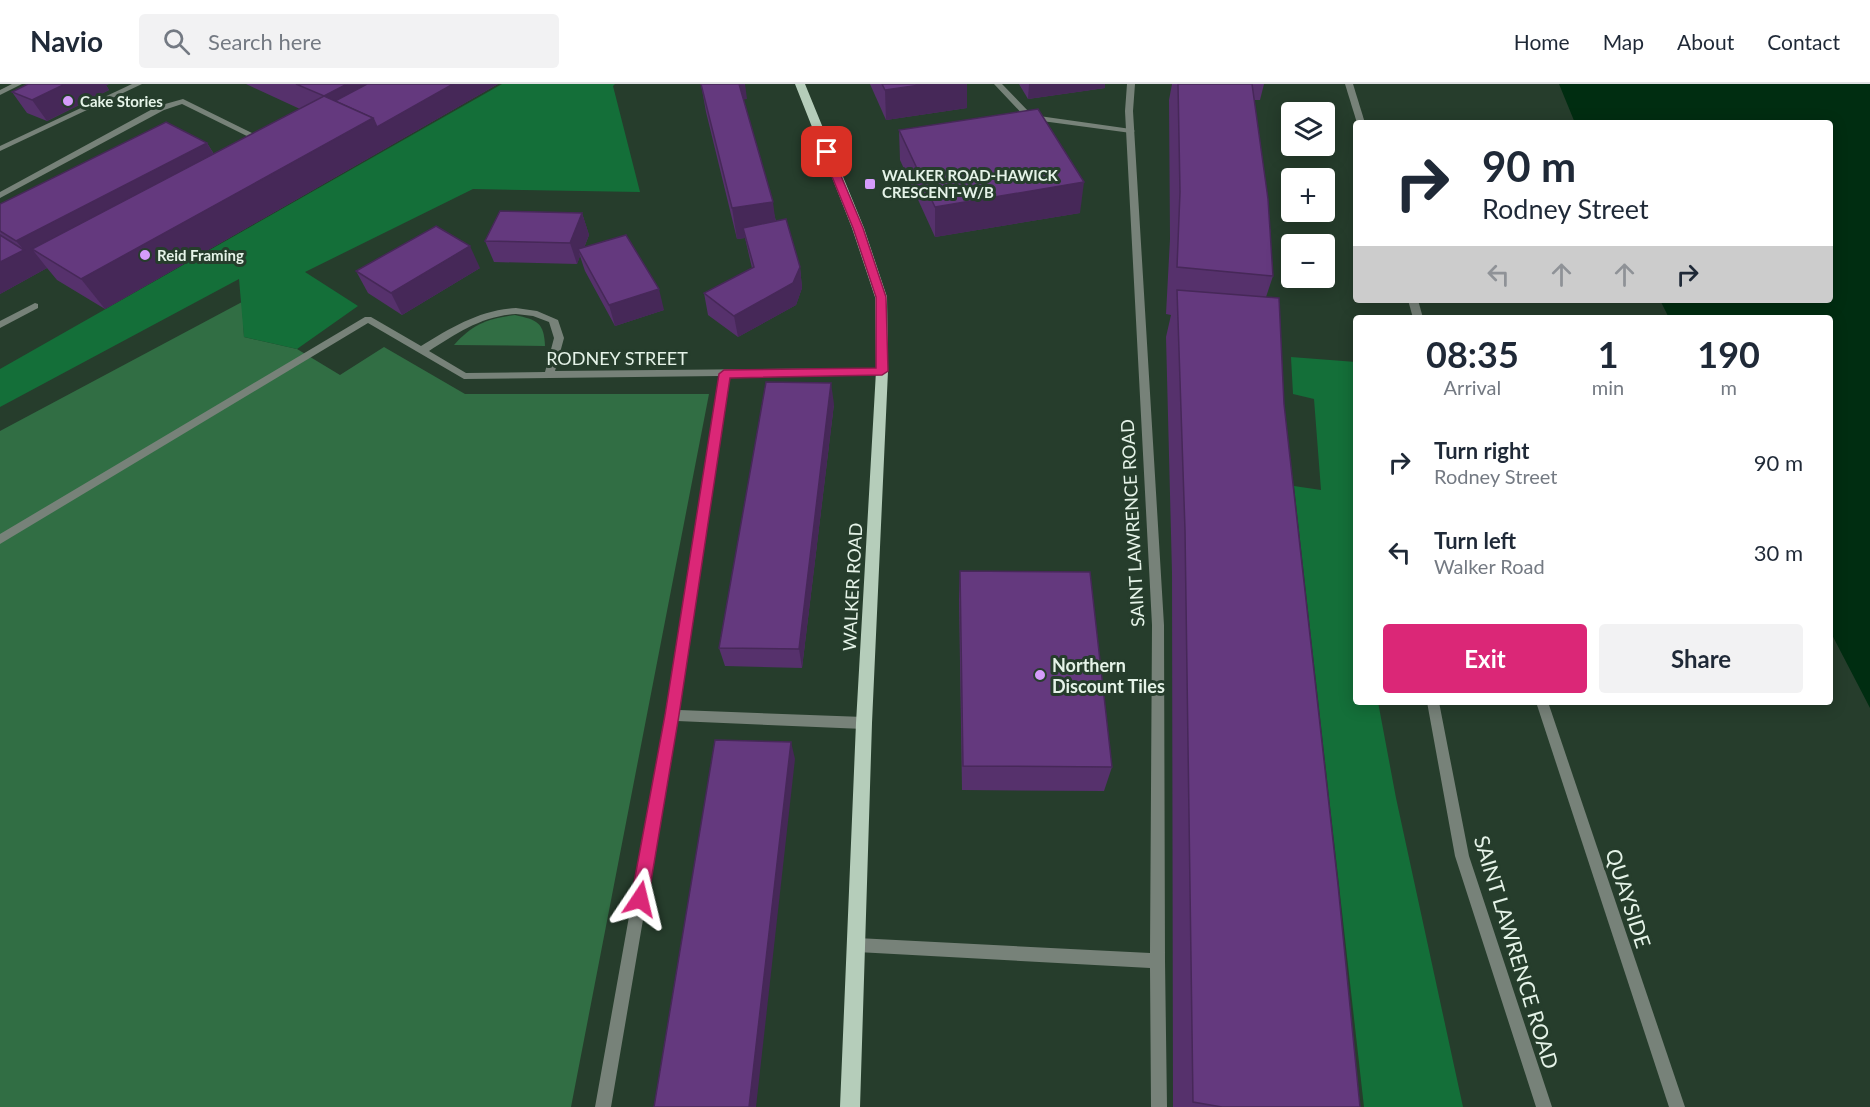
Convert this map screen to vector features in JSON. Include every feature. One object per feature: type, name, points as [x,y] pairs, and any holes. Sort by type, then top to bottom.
[{"type":"main road","name":"WALKER ROAD","points":[[800,84],[858,228],[881,297],[882,371],[864,723],[850,1107]]},
{"type":"street","points":[[0,93],[18,84]]},
{"type":"street","points":[[0,149],[138,84]]},
{"type":"street","points":[[998,84],[1030,117],[1131,130]]},
{"type":"street","name":"SAINT LAWRENCE ROAD","points":[[1131,84],[1131,130],[1147,456],[1158,625],[1159,1107]]},
{"type":"street","points":[[1349,84],[1360,120]]},
{"type":"street","points":[[0,195],[161,108],[183,101],[258,138]]},
{"type":"street","points":[[0,325],[35,306]]},
{"type":"street","points":[[421,351],[472,320],[490,313],[510,310],[534,312],[553,320],[559,338],[549,375]]},
{"type":"street","name":"RODNEY STREET","points":[[0,540],[368,319],[464,376],[882,371]]},
{"type":"street","points":[[603,1107],[672,715],[724,374]]},
{"type":"street","name":"SAINT LAWRENCE ROAD","points":[[1434,705],[1462,856],[1544,1107]]},
{"type":"street","name":"QUAYSIDE","points":[[1543,705],[1677,1107]]},
{"type":"street","points":[[672,715],[864,723]]},
{"type":"street","points":[[857,945],[1157,961]]},
{"type":"shaded area","points":[[1559,84],[1870,84],[1870,708],[1833,637],[1833,315],[1668,315],[1662,303],[1833,303],[1833,120],[1574,120]]},
{"type":"shaded area","points":[[242,302],[244,337],[297,349],[340,375],[384,347],[465,394],[709,394],[571,1107],[0,1107],[0,431]]},
{"type":"shaded area","points":[[515,315],[538,323],[543,332],[545,346],[454,345],[467,332],[482,323]]},
{"type":"green space","points":[[502,84],[615,84],[613,86],[640,192],[473,189],[305,272],[358,306],[297,349],[244,337],[239,279],[0,407],[0,369]]},
{"type":"green space","points":[[1291,357],[1353,362],[1353,705],[1379,705],[1396,798],[1463,1107],[1364,1107],[1294,486],[1321,490],[1314,399],[1293,394]]},
{"type":"building","points":[[28,84],[65,84],[32,100],[12,92]]},
{"type":"building","points":[[296,84],[347,84],[324,96]]},
{"type":"building","points":[[367,84],[453,84],[377,127],[373,118],[335,101]]},
{"type":"building","points":[[701,84],[739,84],[773,202],[732,208]]},
{"type":"building","points":[[882,84],[927,84],[885,90]]},
{"type":"building","points":[[1178,84],[1252,84],[1268,199],[1273,276],[1177,267],[1180,192]]},
{"type":"building","points":[[324,96],[373,118],[81,279],[32,249]]},
{"type":"building","points":[[1038,109],[1084,182],[935,207],[899,130]]},
{"type":"building","points":[[166,122],[207,143],[16,241],[0,231],[0,204]]},
{"type":"building","points":[[500,211],[582,213],[570,243],[485,241]]},
{"type":"building","points":[[786,219],[800,267],[793,283],[734,316],[704,293],[754,267],[743,228]]},
{"type":"building","points":[[436,226],[470,246],[391,293],[356,271]]},
{"type":"building","points":[[0,235],[24,250],[0,262]]},
{"type":"building","points":[[626,235],[659,289],[609,305],[578,249]]},
{"type":"building","points":[[1177,290],[1279,298],[1284,404],[1338,885],[1360,1107],[1222,1107],[1193,1102],[1185,530]]},
{"type":"building","points":[[766,382],[831,383],[799,649],[719,648]]},
{"type":"building","points":[[960,571],[1090,572],[1112,767],[963,766]]},
{"type":"building","points":[[715,740],[791,742],[749,1107],[654,1107]]},
{"type":"place","name":"Cake Stories","points":[[68,101]]},
{"type":"place","name":"WALKER ROAD-HAWICK CRESCENT-W/B","points":[[870,184]]},
{"type":"place","name":"Reid Framing","points":[[145,255]]},
{"type":"place","name":"Northern Discount Tiles","points":[[1040,675]]},
{"type":"route","points":[[640,899],[672,715],[724,374],[882,371],[881,297],[858,228],[827,152]]}]
